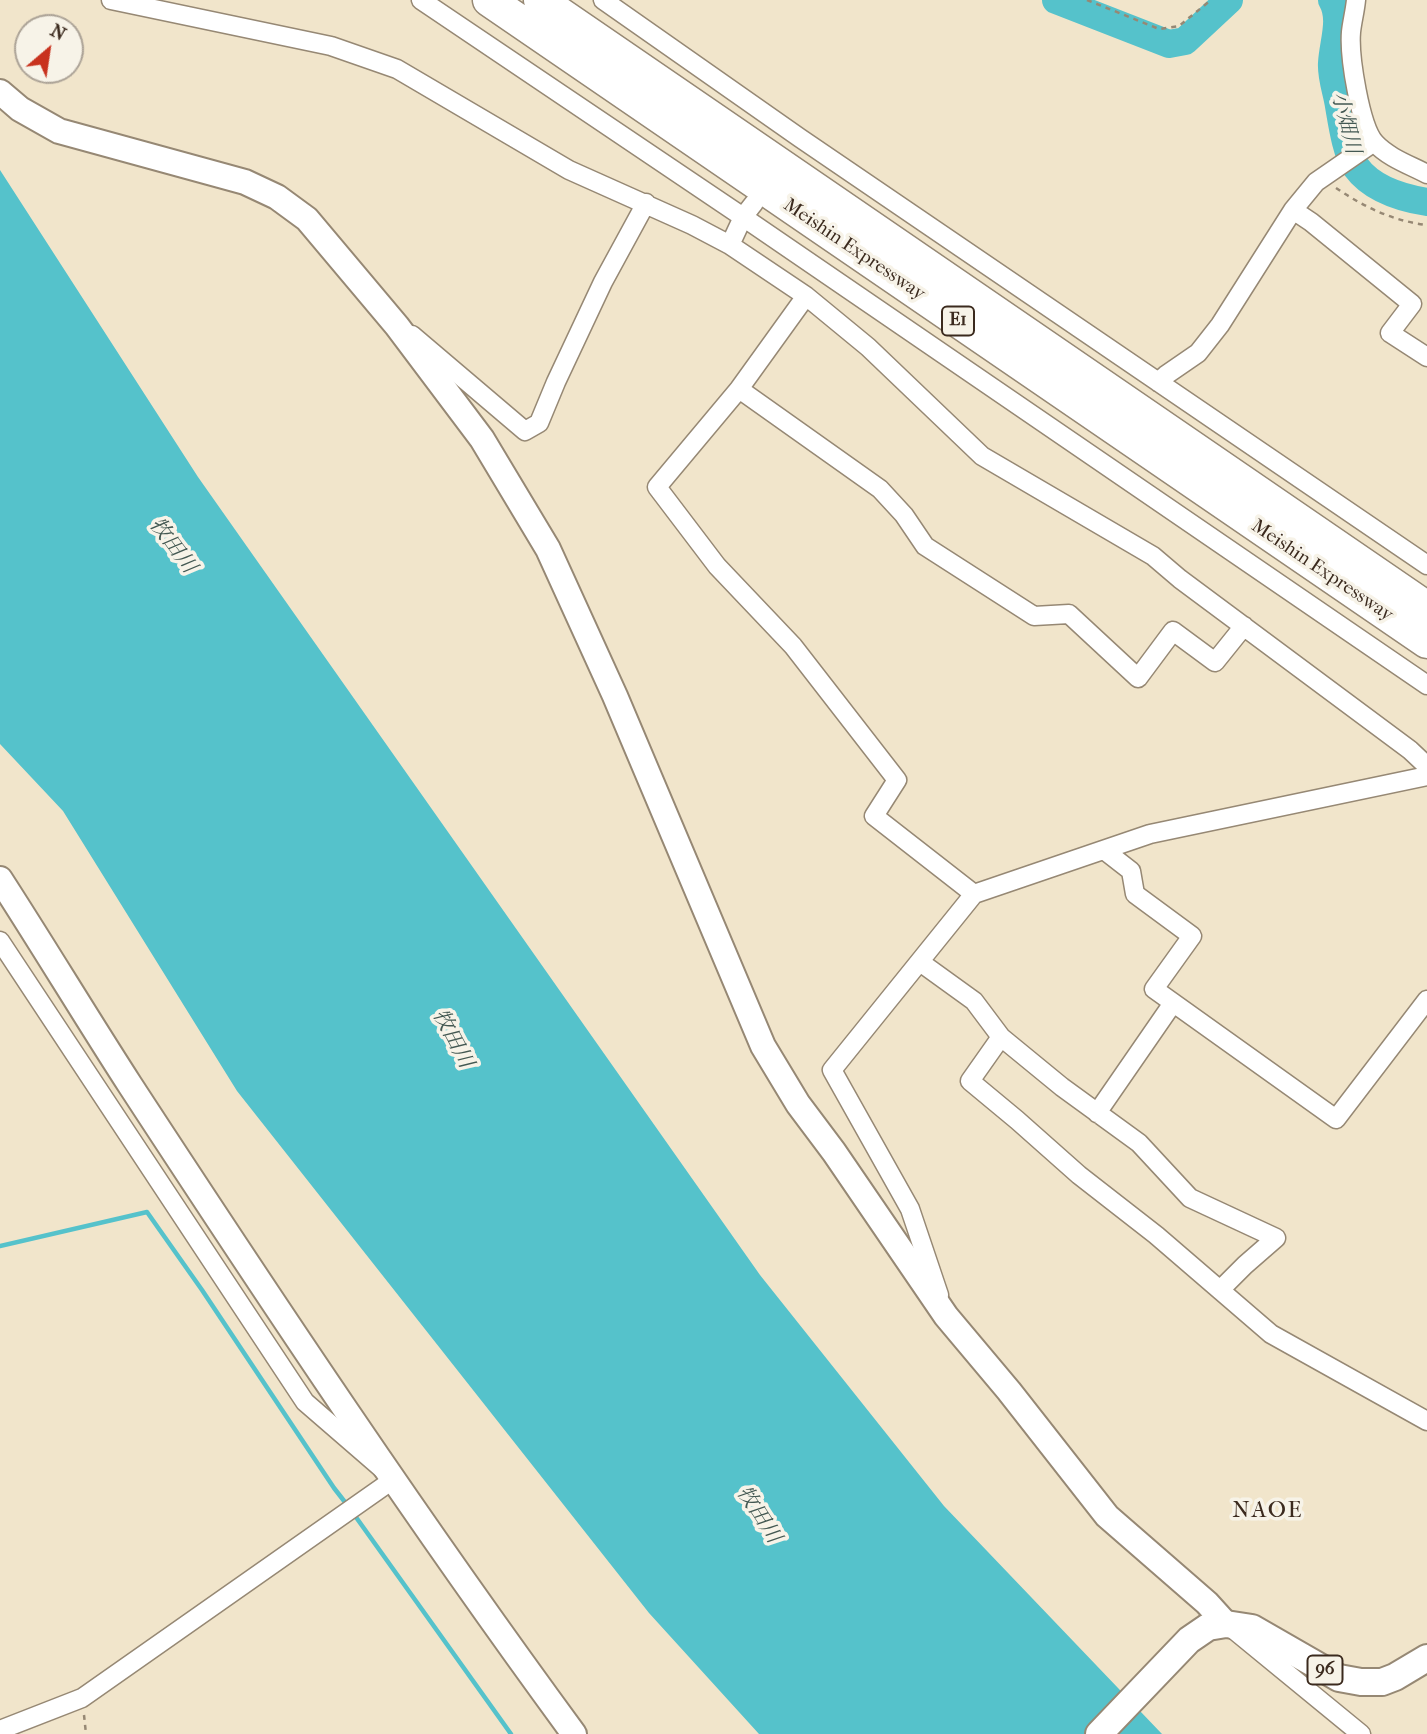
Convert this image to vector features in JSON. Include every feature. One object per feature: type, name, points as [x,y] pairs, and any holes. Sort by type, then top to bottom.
[{"type":"highway","name":"Meishin Expressway","points":[[489,0],[1427,642]]},
{"type":"highway","name":"Meishin Expressway","points":[[540,0],[1427,608]]},
{"type":"main road","name":"96","points":[[1226,1624],[1252,1628],[1339,1678],[1361,1682],[1382,1682],[1427,1658]]},
{"type":"main road","points":[[1099,1734],[1189,1640],[1208,1627],[1226,1624]]},
{"type":"street","points":[[111,0],[331,46],[397,69],[569,170],[646,203],[730,245],[806,296],[869,346],[982,456],[1153,556],[1410,750],[1427,766]]},
{"type":"street","points":[[421,0],[748,210],[1133,484],[1427,685]]},
{"type":"street","points":[[603,0],[800,138],[1426,561]]},
{"type":"street","points":[[1356,0],[1351,35],[1356,89],[1371,144],[1427,174]]},
{"type":"street","points":[[0,92],[20,109],[59,131],[245,182],[277,197],[307,219],[397,327],[482,439],[548,549],[615,696],[762,1046],[798,1104],[946,1316],[1107,1516],[1208,1603],[1226,1624],[1361,1734]]},
{"type":"street","points":[[789,153],[800,138]]},
{"type":"street","points":[[1158,382],[1198,353],[1220,325],[1293,210],[1315,182],[1371,144]]},
{"type":"street","points":[[397,327],[404,328],[525,431],[539,423],[603,282],[646,203]]},
{"type":"street","points":[[730,245],[748,210]]},
{"type":"street","points":[[1293,210],[1412,304],[1391,333],[1427,358]]},
{"type":"street","points":[[806,296],[739,389],[657,487],[717,566],[793,646],[897,780],[874,816],[974,894]]},
{"type":"street","points":[[739,389],[880,489],[904,515],[925,546],[1034,616],[1069,614],[1138,678],[1173,631],[1215,662],[1244,626]]},
{"type":"street","points":[[1179,421],[1192,405]]},
{"type":"street","points":[[1133,484],[1145,468]]},
{"type":"street","points":[[946,1316],[910,1209],[832,1070],[974,894],[1150,834],[1427,776]]},
{"type":"street","points":[[1104,850],[1131,871],[1135,894],[1192,936],[1154,989],[1336,1119],[1427,1000]]},
{"type":"street","points":[[0,879],[129,1083],[337,1397],[486,1614],[574,1734]]},
{"type":"street","points":[[0,941],[305,1402],[394,1479]]},
{"type":"street","points":[[920,962],[974,1000],[1001,1037],[1062,1087],[1139,1143],[1190,1198],[1276,1238],[1220,1290]]},
{"type":"street","points":[[1097,1112],[1172,1003]]},
{"type":"street","points":[[1001,1037],[970,1081],[1271,1334],[1427,1421]]},
{"type":"street","points":[[0,1730],[82,1698],[394,1479]]},
{"type":"path","points":[[1087,0],[1159,29],[1179,26],[1211,0]]},
{"type":"path","points":[[1334,169],[1335,187],[1353,200],[1390,218],[1427,225]]},
{"type":"water","name":"牧田川","points":[[0,170],[198,477],[760,1275],[944,1506],[1162,1734],[759,1734],[649,1613],[237,1091],[63,811],[0,744]]},
{"type":"waterway","name":"小畑川","points":[[1056,0],[1169,44],[1185,41],[1229,0]]},
{"type":"waterway","name":"小畑川","points":[[1332,0],[1337,15],[1332,74],[1345,138],[1353,161],[1363,175],[1379,187],[1427,202]]},
{"type":"waterway","points":[[0,1246],[147,1212],[348,1506]]},
{"type":"waterway","points":[[353,1513],[511,1734]]},
{"type":"district","name":"NAOE","points":[[1268,1511]]}]
